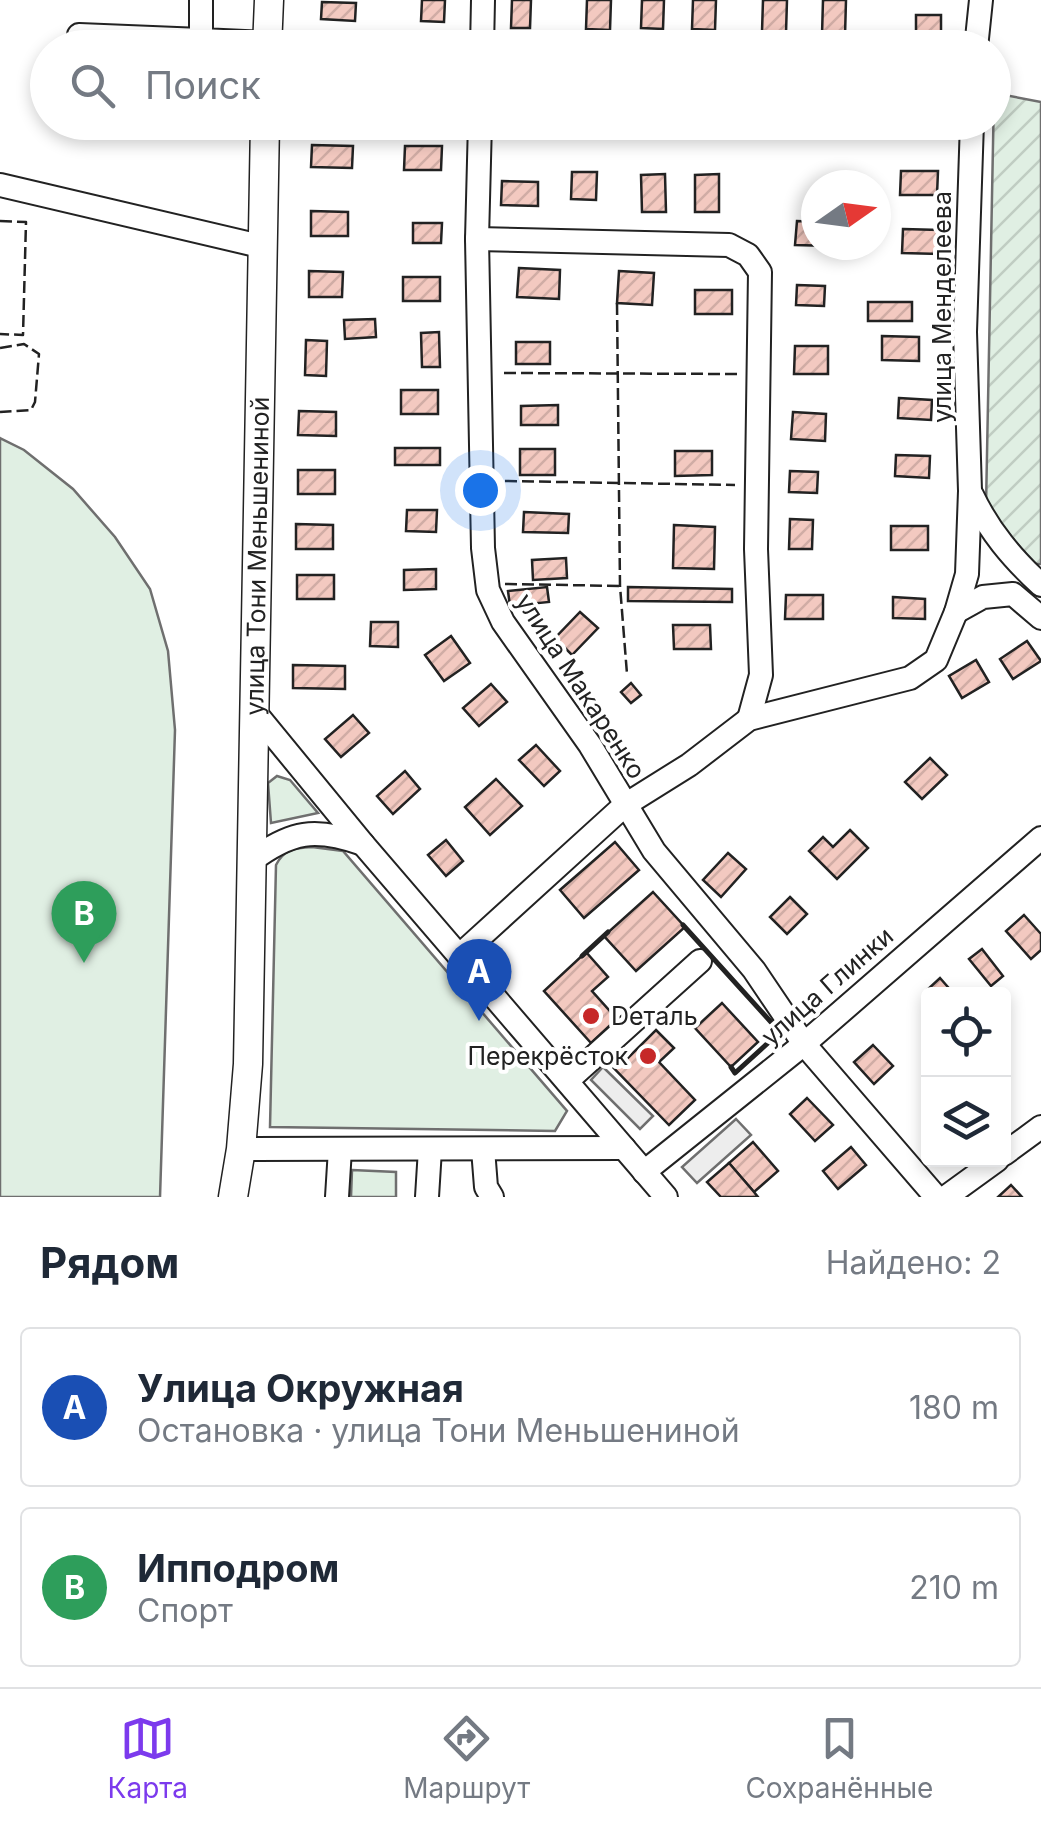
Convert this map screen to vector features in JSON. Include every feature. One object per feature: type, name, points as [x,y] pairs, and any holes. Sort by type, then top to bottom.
[{"type":"main road","points":[[268,30],[269,0]]},
{"type":"main road","name":"улица Тони Меньшениной","points":[[252,710],[264,140]]},
{"type":"main road","points":[[233,1197],[242,1149],[248,1064],[252,710]]},
{"type":"street","points":[[200,30],[201,0]]},
{"type":"street","points":[[482,30],[483,0]]},
{"type":"street","points":[[978,30],[981,0]]},
{"type":"street","name":"улица Макаренко","points":[[480,140],[477,239],[483,548],[488,590],[503,622],[590,745],[654,851],[754,970],[804,1044],[936,1197]]},
{"type":"street","name":"улица Менделеева","points":[[749,718],[910,678],[936,660],[952,621],[967,574],[970,492],[966,332],[971,140]]},
{"type":"street","points":[[0,185],[260,246]]},
{"type":"street","points":[[459,956],[625,805],[689,765],[749,718],[762,675],[756,549],[760,272],[748,254],[729,245],[477,239]]},
{"type":"street","name":"улица Менделеева","points":[[970,492],[985,524],[1041,585]]},
{"type":"street","points":[[952,621],[983,597],[1013,594],[1041,618]]},
{"type":"street","name":"улица Тони Меньшениной","points":[[252,710],[666,1197]]},
{"type":"street","points":[[251,861],[292,836],[338,835],[363,844]]},
{"type":"street","name":"улица Глинки","points":[[644,1172],[804,1044],[1041,838]]},
{"type":"street","points":[[567,1081],[700,961]]},
{"type":"street","points":[[1011,1149],[1041,1126]]},
{"type":"street","points":[[242,1149],[624,1148]]},
{"type":"street","points":[[337,1197],[340,1149]]},
{"type":"street","points":[[428,1197],[430,1149]]},
{"type":"street","points":[[483,1149],[486,1188],[492,1197]]},
{"type":"street","points":[[946,1197],[987,1167]]},
{"type":"green space","points":[[1011,96],[1041,102],[1041,564],[1034,564],[986,506],[993,140],[1011,140]]},
{"type":"green space","points":[[0,438],[24,450],[73,489],[115,537],[150,589],[168,651],[175,730],[160,1197],[0,1197]]},
{"type":"green space","points":[[277,776],[290,780],[318,813],[271,823],[268,783]]},
{"type":"green space","points":[[312,847],[343,851],[567,1111],[555,1131],[270,1127],[276,865],[291,850]]},
{"type":"green space","points":[[352,1170],[396,1172],[396,1197],[351,1197]]},
{"type":"shaded area","points":[[603,1067],[653,1116],[640,1129],[591,1080]]},
{"type":"shaded area","points":[[736,1119],[751,1135],[697,1183],[682,1167]]},
{"type":"building","points":[[422,0],[445,0],[444,22],[421,21]]},
{"type":"building","points":[[512,0],[531,0],[530,28],[511,28]]},
{"type":"building","points":[[587,0],[611,0],[610,30],[586,29]]},
{"type":"building","points":[[642,0],[664,0],[663,29],[641,28]]},
{"type":"building","points":[[693,0],[716,0],[715,30],[692,29]]},
{"type":"building","points":[[763,0],[787,0],[786,30],[762,30]]},
{"type":"building","points":[[823,0],[846,0],[845,30],[822,30]]},
{"type":"building","points":[[322,2],[356,3],[355,21],[321,19]]},
{"type":"building","points":[[916,15],[941,15],[941,30],[916,30]]},
{"type":"building","points":[[312,145],[353,146],[352,168],[311,167]]},
{"type":"building","points":[[405,146],[442,146],[441,170],[404,170]]},
{"type":"building","points":[[901,171],[938,171],[937,195],[900,195]]},
{"type":"building","points":[[572,172],[597,172],[596,200],[571,199]]},
{"type":"building","points":[[665,174],[666,212],[642,212],[641,175]]},
{"type":"building","points":[[719,174],[719,212],[695,212],[695,175]]},
{"type":"building","points":[[502,181],[538,182],[538,206],[501,205]]},
{"type":"building","points":[[311,211],[348,212],[348,236],[311,236]]},
{"type":"building","points":[[797,221],[801,221],[801,245],[795,245]]},
{"type":"building","points":[[413,223],[442,223],[441,243],[413,243]]},
{"type":"building","points":[[903,229],[940,230],[940,254],[902,253]]},
{"type":"building","points":[[519,268],[560,270],[559,299],[517,297]]},
{"type":"building","points":[[309,271],[343,272],[342,297],[309,297]]},
{"type":"building","points":[[619,271],[654,273],[652,305],[617,303]]},
{"type":"building","points":[[403,277],[440,277],[440,301],[403,301]]},
{"type":"building","points":[[797,285],[825,286],[824,306],[796,305]]},
{"type":"building","points":[[695,290],[732,290],[732,314],[695,314]]},
{"type":"building","points":[[868,302],[912,302],[912,321],[868,321]]},
{"type":"building","points":[[375,319],[376,337],[345,339],[344,320]]},
{"type":"building","points":[[439,332],[440,367],[422,367],[421,333]]},
{"type":"building","points":[[882,336],[919,337],[919,361],[882,360]]},
{"type":"building","points":[[306,340],[327,341],[326,376],[305,375]]},
{"type":"building","points":[[516,342],[550,342],[550,364],[516,364]]},
{"type":"building","points":[[795,346],[828,346],[828,374],[794,374]]},
{"type":"building","points":[[401,390],[438,390],[438,414],[401,414]]},
{"type":"building","points":[[899,398],[932,400],[931,420],[898,418]]},
{"type":"building","points":[[558,405],[558,425],[521,425],[521,406]]},
{"type":"building","points":[[299,411],[336,412],[336,436],[298,435]]},
{"type":"building","points":[[793,412],[826,414],[825,441],[791,439]]},
{"type":"building","points":[[395,448],[440,448],[440,465],[395,465]]},
{"type":"building","points":[[520,449],[555,449],[555,475],[520,475]]},
{"type":"building","points":[[675,451],[712,451],[712,475],[675,476]]},
{"type":"building","points":[[896,455],[930,456],[929,478],[895,476]]},
{"type":"building","points":[[298,470],[335,470],[335,494],[298,494]]},
{"type":"building","points":[[790,471],[818,472],[817,493],[789,492]]},
{"type":"building","points":[[407,510],[437,510],[436,532],[406,531]]},
{"type":"building","points":[[524,512],[569,514],[568,533],[523,532]]},
{"type":"building","points":[[790,519],[813,520],[812,549],[789,549]]},
{"type":"building","points":[[296,524],[333,525],[333,549],[296,549]]},
{"type":"building","points":[[674,525],[715,527],[714,569],[673,568]]},
{"type":"building","points":[[891,526],[928,526],[928,550],[891,550]]},
{"type":"building","points":[[566,558],[567,578],[533,580],[532,560]]},
{"type":"building","points":[[436,569],[436,589],[404,590],[404,570]]},
{"type":"building","points":[[297,575],[334,575],[334,599],[297,599]]},
{"type":"building","points":[[547,587],[549,602],[510,606],[508,591]]},
{"type":"building","points":[[628,587],[732,589],[732,602],[628,601]]},
{"type":"building","points":[[786,595],[823,595],[823,619],[785,619]]},
{"type":"building","points":[[893,597],[925,599],[925,619],[893,618]]},
{"type":"building","points":[[580,612],[598,628],[572,655],[555,638]]},
{"type":"building","points":[[371,622],[398,622],[398,647],[370,646]]},
{"type":"building","points":[[673,625],[710,625],[711,649],[674,649]]},
{"type":"building","points":[[451,636],[470,663],[444,681],[425,655]]},
{"type":"building","points":[[1027,641],[1041,661],[1013,679],[1000,659]]},
{"type":"building","points":[[976,660],[989,682],[962,698],[949,676]]},
{"type":"building","points":[[293,665],[345,666],[345,689],[293,688]]},
{"type":"building","points":[[631,683],[641,695],[631,703],[621,692]]},
{"type":"building","points":[[491,684],[507,702],[479,726],[463,708]]},
{"type":"building","points":[[353,715],[369,733],[341,757],[325,739]]},
{"type":"building","points":[[536,745],[560,771],[544,786],[519,760]]},
{"type":"building","points":[[930,758],[947,775],[922,799],[905,782]]},
{"type":"building","points":[[405,771],[420,789],[393,814],[377,796]]},
{"type":"building","points":[[496,779],[522,806],[490,835],[465,807]]},
{"type":"building","points":[[850,830],[868,848],[837,879],[809,851],[823,837],[833,847]]},
{"type":"building","points":[[446,840],[463,861],[446,876],[428,855]]},
{"type":"building","points":[[615,842],[639,870],[584,918],[560,890]]},
{"type":"building","points":[[728,853],[746,869],[721,897],[703,880]]},
{"type":"building","points":[[653,892],[685,927],[636,971],[604,936]]},
{"type":"building","points":[[790,897],[807,914],[787,934],[770,917]]},
{"type":"building","points":[[1024,915],[1041,934],[1041,950],[1031,959],[1006,931]]},
{"type":"building","points":[[982,949],[1003,976],[991,986],[969,959]]},
{"type":"building","points":[[586,952],[608,977],[592,991],[617,1019],[591,1043],[544,991]]},
{"type":"building","points":[[940,978],[948,987],[930,987]]},
{"type":"building","points":[[722,1003],[758,1042],[731,1067],[695,1028]]},
{"type":"building","points":[[656,1030],[674,1048],[659,1062],[695,1100],[669,1125],[606,1060],[619,1048],[628,1058]]},
{"type":"building","points":[[873,1045],[893,1066],[874,1084],[854,1062]]},
{"type":"building","points":[[807,1098],[833,1125],[815,1141],[790,1114]]},
{"type":"building","points":[[753,1142],[778,1171],[754,1192],[729,1163]]},
{"type":"building","points":[[851,1147],[866,1165],[838,1189],[823,1171]]},
{"type":"building","points":[[729,1163],[758,1197],[721,1197],[707,1182]]},
{"type":"building","points":[[1011,1185],[1022,1197],[998,1197]]},
{"type":"fence","points":[[0,221],[26,222],[23,335],[0,334]]},
{"type":"fence","points":[[617,303],[620,586],[627,674]]},
{"type":"fence","points":[[0,348],[24,344],[39,354],[31,410],[0,412]]},
{"type":"fence","points":[[504,373],[737,374]]},
{"type":"fence","points":[[505,481],[735,485]]},
{"type":"fence","points":[[505,584],[623,586]]},
{"type":"wall","points":[[683,925],[780,1032],[735,1073],[731,1067]]},
{"type":"wall","points":[[582,956],[608,932]]},
{"type":"place","name":"Ипподром","points":[[84,963]]},
{"type":"place","name":"Dеталь","points":[[591,1016]]},
{"type":"place","name":"Улица Окружная","points":[[479,1021]]},
{"type":"place","name":"Перекрёсток","points":[[648,1056]]}]
